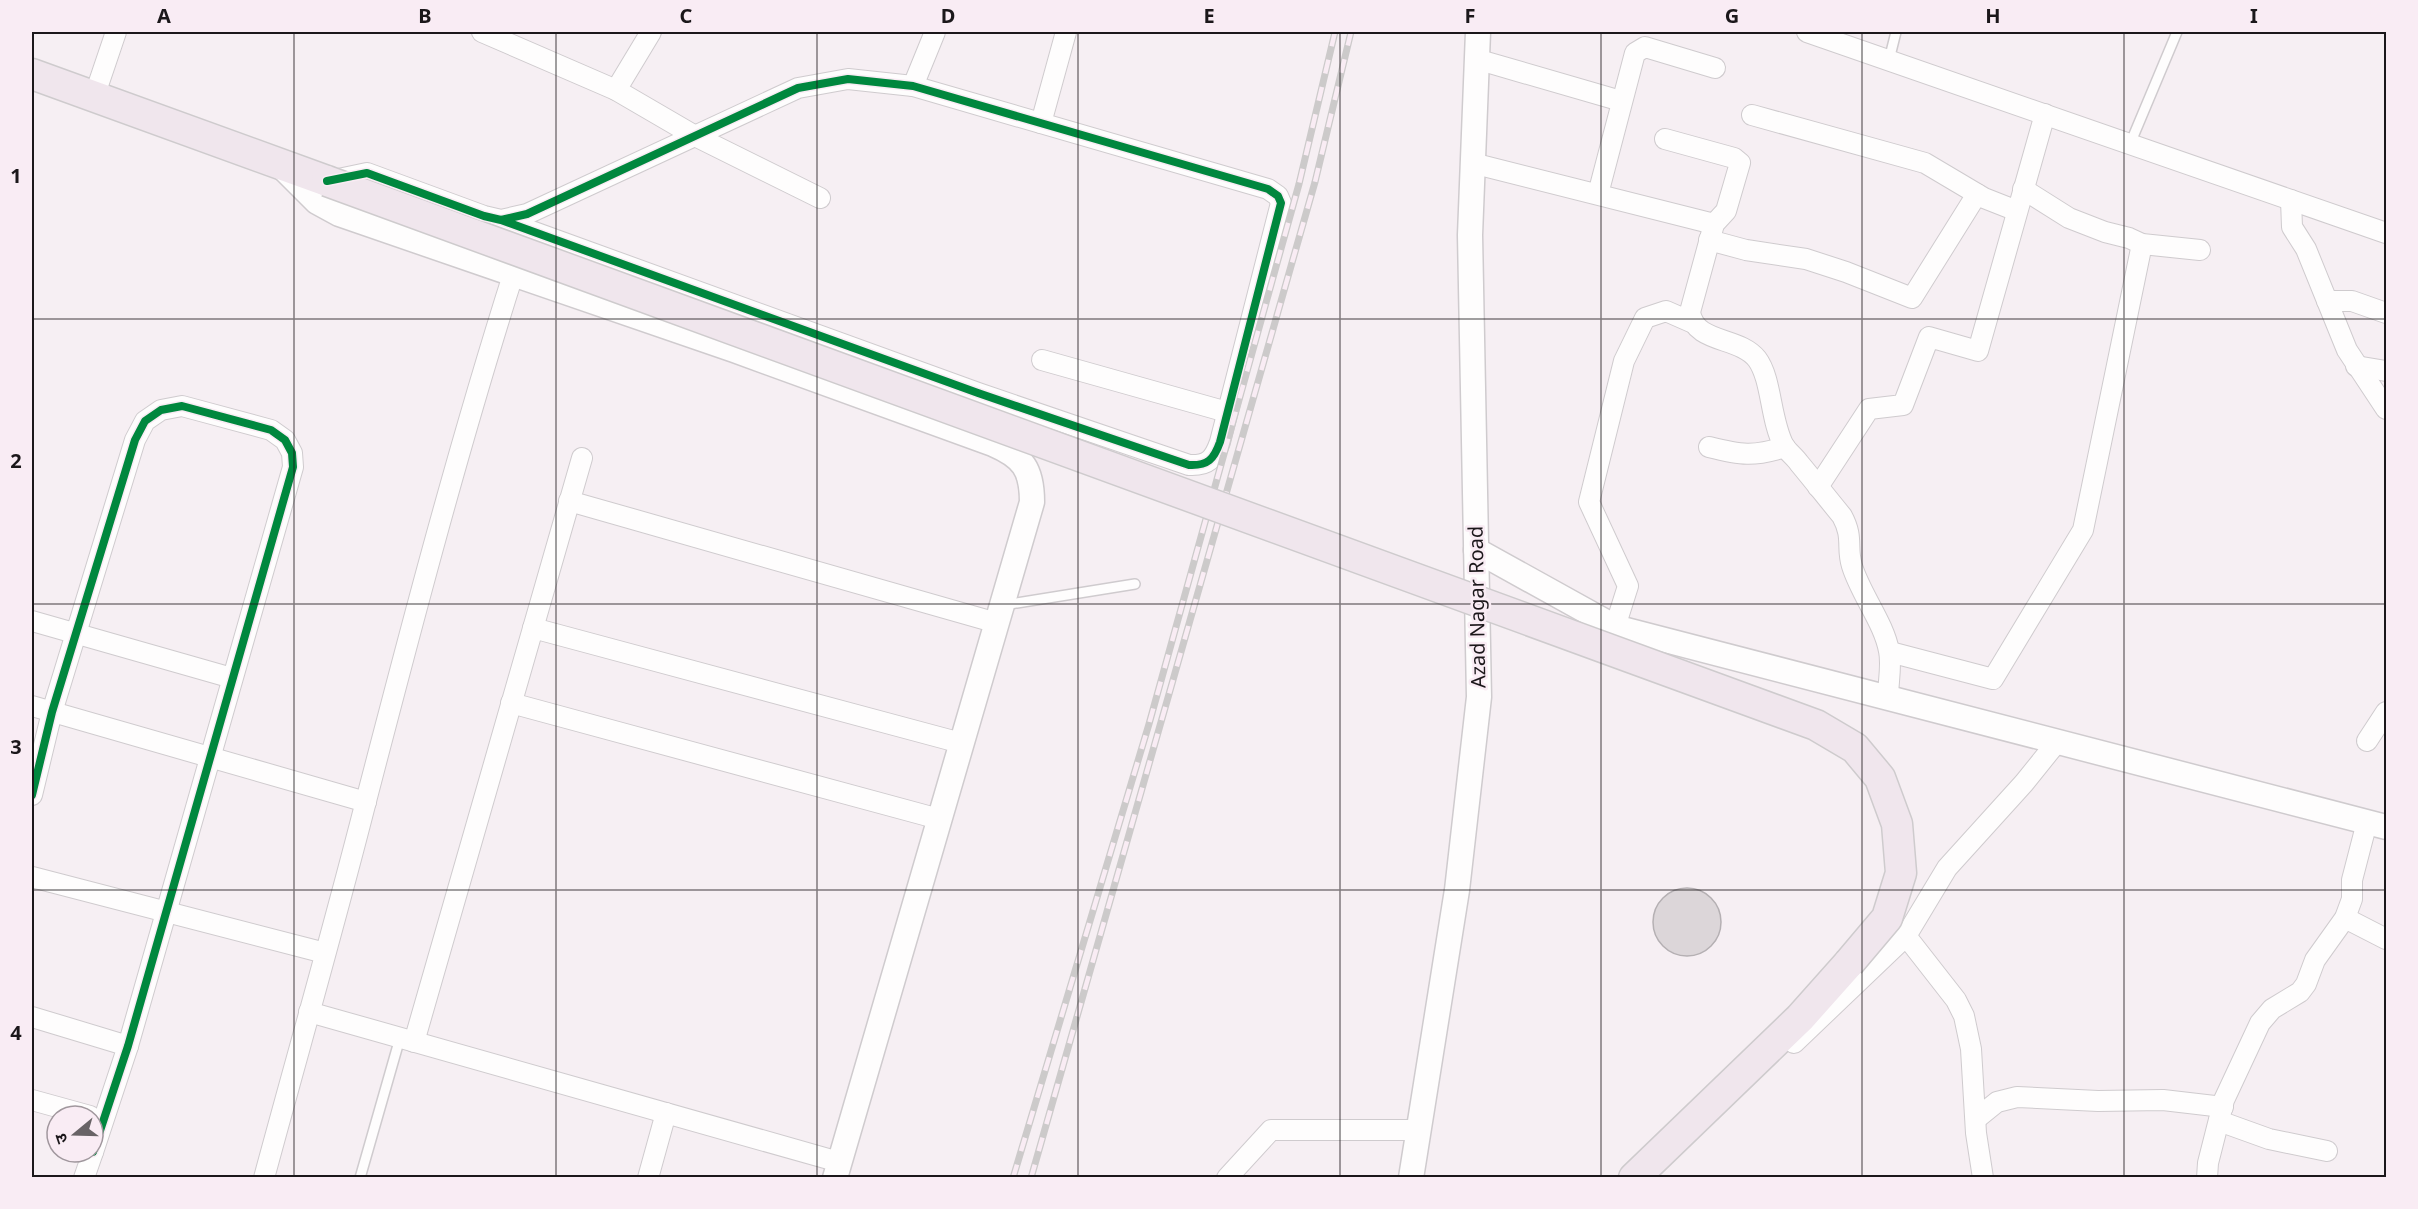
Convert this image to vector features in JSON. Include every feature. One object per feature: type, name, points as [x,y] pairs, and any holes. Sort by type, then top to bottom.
[{"type":"main road","points":[[32,74],[1816,725],[1855,747],[1880,778],[1897,824],[1901,873],[1887,918],[1800,1018],[1634,1178]]},
{"type":"street","points":[[94,97],[116,32]]},
{"type":"street","points":[[616,90],[651,32]]},
{"type":"street","points":[[913,86],[935,32]]},
{"type":"street","points":[[1041,123],[1066,32]]},
{"type":"street","name":"Azad Nagar Road","points":[[1411,1178],[1457,890],[1479,697],[1470,235],[1478,32]]},
{"type":"street","points":[[1807,32],[2386,233]]},
{"type":"street","points":[[489,33],[616,90],[695,136],[820,198]]},
{"type":"street","points":[[1598,195],[1631,60],[1639,49],[1651,49],[1715,68]]},
{"type":"street","points":[[1476,59],[1621,101]]},
{"type":"street","points":[[327,182],[367,173],[956,386],[1189,465],[1207,464],[1215,455],[1280,211],[1278,196],[1268,189],[913,86],[848,79],[798,88],[527,214],[501,220]]},
{"type":"street","points":[[1818,487],[1869,409],[1904,405],[1929,337],[1978,351],[2045,114]]},
{"type":"street","points":[[1752,115],[1925,163],[1977,194],[2017,211]]},
{"type":"street","points":[[1665,139],[1734,158],[1740,164],[1726,211],[1711,232],[1690,312],[1692,322],[1697,330],[1745,349],[1755,357],[1766,379],[1771,410],[1785,447],[1842,516],[1849,530],[1851,562],[1862,594],[1881,629],[1890,652],[1888,698]]},
{"type":"street","points":[[1472,163],[1598,195],[1711,232],[1746,250],[1806,259],[1912,298],[1977,194]]},
{"type":"street","points":[[279,164],[317,202],[328,209],[734,350],[1011,452],[1025,466],[1032,482],[1032,502],[837,1170],[666,1113],[309,1012]]},
{"type":"street","points":[[2023,189],[2069,218],[2142,243],[2200,250]]},
{"type":"street","points":[[2291,200],[2292,227],[2306,249],[2347,350],[2386,409]]},
{"type":"street","points":[[1890,652],[1993,679],[2083,530],[2142,243]]},
{"type":"street","points":[[264,1178],[398,676],[481,378],[513,275]]},
{"type":"street","points":[[2327,301],[2352,301],[2386,313]]},
{"type":"street","points":[[1615,627],[1628,586],[1589,502],[1624,362],[1645,318],[1666,311],[1692,322]]},
{"type":"street","points":[[1042,360],[1227,412]]},
{"type":"street","points":[[2356,366],[2386,371]]},
{"type":"street","points":[[32,795],[52,712],[135,440],[145,421],[160,410],[182,406],[271,430],[285,440],[292,453],[293,467],[128,1046],[101,1104]]},
{"type":"street","points":[[1709,447],[1746,455],[1761,455],[1785,447]]},
{"type":"street","points":[[407,1040],[512,703],[582,458]]},
{"type":"street","points":[[569,501],[999,614]]},
{"type":"street","points":[[1476,550],[1615,627],[2377,824],[2352,880],[2352,899],[2345,918],[2315,960],[2306,984],[2300,992],[2272,1009],[2260,1023],[2228,1091],[2208,1163],[2207,1178]]},
{"type":"street","points":[[32,621],[232,678]]},
{"type":"street","points":[[533,628],[962,743]]},
{"type":"street","points":[[512,703],[939,819]]},
{"type":"street","points":[[32,706],[209,759],[366,802]]},
{"type":"street","points":[[2367,741],[2386,712]]},
{"type":"street","points":[[1741,1075],[1747,1080],[1761,1075],[1906,936],[1947,868],[2024,783],[2057,742]]},
{"type":"street","points":[[32,877],[325,953]]},
{"type":"street","points":[[2345,918],[2386,939]]},
{"type":"street","points":[[1906,936],[1956,1000],[1964,1016],[1971,1048],[1976,1140],[1983,1178]]},
{"type":"street","points":[[32,1017],[128,1046]]},
{"type":"street","points":[[1976,1119],[1997,1102],[2017,1097],[2098,1101],[2163,1100],[2221,1114],[2269,1139],[2327,1151]]},
{"type":"street","points":[[648,1178],[666,1113]]},
{"type":"street","points":[[1227,1178],[1271,1130],[1420,1130]]},
{"type":"lane","points":[[1889,60],[1896,32]]},
{"type":"lane","points":[[2130,144],[2176,32]]},
{"type":"lane","points":[[999,614],[1135,584]]},
{"type":"lane","points":[[360,1178],[407,1040]]},
{"type":"building","points":[[1687,888],[1700,891],[1711,898],[1718,909],[1721,922],[1718,935],[1711,946],[1700,953],[1687,956],[1674,953],[1663,946],[1656,935],[1653,922],[1656,909],[1663,898],[1674,891]]},
{"type":"railway","points":[[1013,1178],[1149,724],[1299,184],[1335,32]]},
{"type":"railway","points":[[1031,1178],[1315,182],[1351,32]]},
{"type":"cycle path","points":[[327,181],[367,173],[484,216],[501,220],[527,214],[798,88],[848,79],[913,86],[1268,189],[1278,196],[1281,203],[1220,442],[1213,457],[1206,463],[1196,465],[1189,465],[978,393],[501,220]]},
{"type":"cycle path","points":[[32,795],[52,712],[135,440],[145,421],[161,410],[182,406],[271,430],[285,440],[292,453],[293,467],[128,1046],[105,1116]]}]
